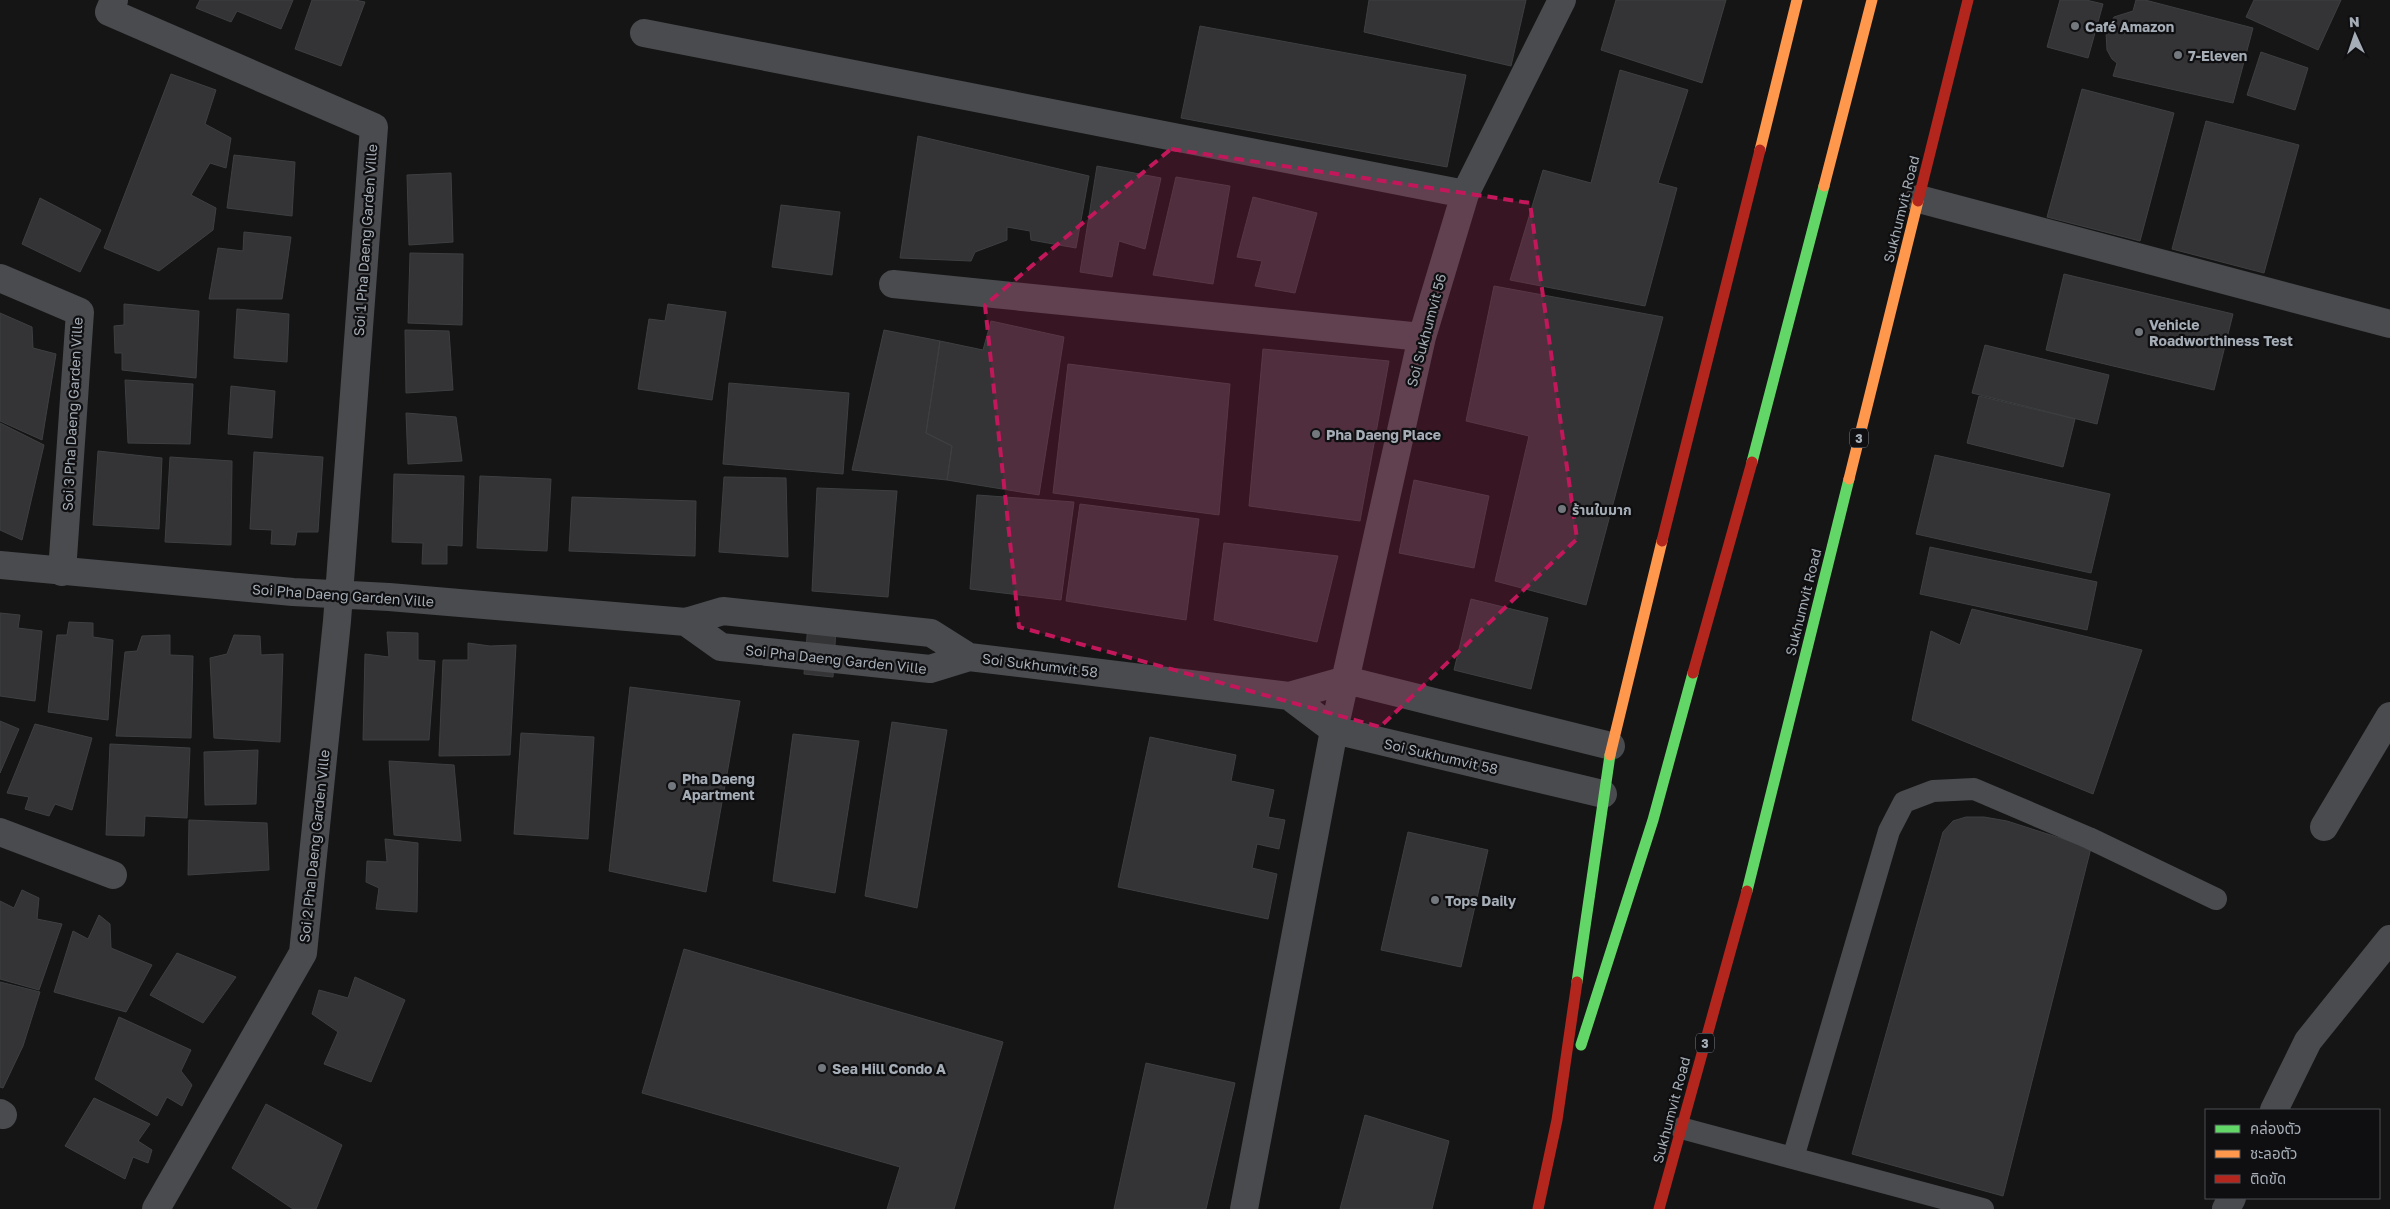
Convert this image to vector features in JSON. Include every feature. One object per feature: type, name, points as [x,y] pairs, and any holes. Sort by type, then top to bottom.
[{"type":"highway","points":[[1538,1209],[1557,1120],[1611,746],[1797,0]]},
{"type":"highway","points":[[1557,1120],[1652,820],[1760,434],[1872,0]]},
{"type":"highway","name":"Sukhumvit Road","points":[[1659,1209],[1751,876],[1968,0]]},
{"type":"street","name":"Soi 1 Pha Daeng Garden Ville","points":[[114,0],[109,12],[374,127],[339,594]]},
{"type":"street","name":"Soi Sukhumvit 56","points":[[1244,1209],[1334,730],[1422,337],[1465,194],[1562,0]]},
{"type":"street","points":[[644,33],[1465,194]]},
{"type":"street","points":[[1919,199],[2390,324]]},
{"type":"street","name":"Soi 3 Pha Daeng Garden Ville","points":[[0,278],[80,312],[62,572]]},
{"type":"street","points":[[892,284],[1422,337]]},
{"type":"street","name":"Soi Pha Daeng Garden Ville","points":[[0,565],[62,572],[686,622],[723,611],[932,633],[969,656]]},
{"type":"street","name":"Soi 2 Pha Daeng Garden Ville","points":[[156,1209],[304,953],[339,594]]},
{"type":"street","name":"Soi Pha Daeng Garden Ville","points":[[686,622],[721,647],[930,670],[969,656]]},
{"type":"street","name":"Soi Sukhumvit 58","points":[[969,656],[1289,696],[1346,680],[1611,746]]},
{"type":"street","name":"Soi Sukhumvit 58","points":[[1289,696],[1334,730],[1603,794]]},
{"type":"street","points":[[2324,827],[2390,716]]},
{"type":"street","points":[[0,832],[113,874]]},
{"type":"street","points":[[2274,1109],[2308,1041],[2390,939]]},
{"type":"lane","points":[[1793,1158],[1889,831],[1904,802],[1932,791],[1974,789],[2089,838],[2216,899]]},
{"type":"lane","points":[[1681,1128],[1983,1209]]},
{"type":"highlighted area","points":[[1171,149],[1530,203],[1577,539],[1380,727],[1019,627],[985,305]]},
{"type":"building","points":[[200,0],[293,0],[281,29],[237,11],[231,22],[196,8]]},
{"type":"building","points":[[312,0],[355,0],[365,2],[341,66],[295,49]]},
{"type":"building","points":[[1369,0],[1526,0],[1511,66],[1364,32]]},
{"type":"building","points":[[1616,0],[1726,0],[1702,83],[1601,50]]},
{"type":"building","name":"Café Amazon","points":[[2060,0],[2086,0],[2103,4],[2088,58],[2047,47]]},
{"type":"building","name":"7-Eleven","points":[[2136,0],[2145,0],[2253,28],[2233,103],[2113,76],[2117,63],[2112,59],[2107,50],[2106,32],[2114,17],[2133,11]]},
{"type":"building","points":[[2254,0],[2341,0],[2318,50],[2246,17]]},
{"type":"building","points":[[1200,26],[1466,75],[1447,167],[1181,118]]},
{"type":"building","points":[[2261,52],[2308,68],[2295,110],[2247,95]]},
{"type":"building","points":[[1620,70],[1688,90],[1658,183],[1677,188],[1645,306],[1510,280],[1543,170],[1591,183]]},
{"type":"building","points":[[171,74],[216,90],[205,124],[231,138],[226,168],[210,163],[191,195],[216,208],[213,230],[159,271],[104,248]]},
{"type":"building","points":[[2082,89],[2174,113],[2140,241],[2047,217]]},
{"type":"building","points":[[2206,121],[2299,145],[2264,273],[2172,249]]},
{"type":"building","points":[[918,136],[1089,176],[1076,248],[1031,240],[1030,231],[1007,227],[1007,240],[975,252],[971,261],[900,258]]},
{"type":"building","points":[[234,155],[295,162],[292,216],[227,208]]},
{"type":"building","points":[[1097,166],[1161,178],[1145,249],[1119,241],[1112,277],[1080,272]]},
{"type":"building","points":[[451,173],[453,242],[409,245],[407,175]]},
{"type":"building","points":[[1176,177],[1230,186],[1213,284],[1153,275]]},
{"type":"building","points":[[1253,197],[1317,213],[1295,293],[1255,286],[1262,261],[1237,257]]},
{"type":"building","points":[[40,198],[101,230],[80,272],[22,244]]},
{"type":"building","points":[[781,205],[840,212],[832,275],[772,267]]},
{"type":"building","points":[[244,232],[291,237],[282,299],[209,299],[218,248],[243,251]]},
{"type":"building","points":[[410,253],[463,254],[462,325],[408,323]]},
{"type":"building","name":"Vehicle Roadworthiness Test","points":[[2064,274],[2233,314],[2214,390],[2046,350]]},
{"type":"building","name":"ร้านใบมาก","points":[[1494,286],[1663,317],[1586,605],[1495,581],[1529,436],[1466,421]]},
{"type":"building","points":[[124,304],[199,311],[196,378],[122,370],[122,353],[115,353],[114,326],[124,325]]},
{"type":"building","points":[[668,304],[726,312],[712,400],[638,389],[649,319],[665,321]]},
{"type":"building","points":[[237,309],[289,314],[287,362],[234,358]]},
{"type":"building","points":[[0,313],[32,327],[33,348],[56,354],[42,440],[0,421]]},
{"type":"building","points":[[991,321],[1064,337],[1039,495],[947,480],[952,446],[926,433],[940,341],[983,350]]},
{"type":"building","points":[[405,330],[449,331],[453,390],[406,393]]},
{"type":"building","points":[[884,330],[940,341],[926,433],[952,446],[947,480],[852,470]]},
{"type":"building","points":[[1985,345],[2109,375],[2097,424],[1972,393]]},
{"type":"building","name":"Pha Daeng Place","points":[[1263,349],[1389,361],[1360,521],[1249,506]]},
{"type":"building","points":[[1068,364],[1230,384],[1219,515],[1053,493]]},
{"type":"building","points":[[125,380],[193,384],[190,444],[128,443]]},
{"type":"building","points":[[729,383],[849,393],[843,474],[723,464]]},
{"type":"building","points":[[231,386],[275,391],[272,438],[228,434]]},
{"type":"building","points":[[1979,396],[2075,419],[2063,467],[1967,443]]},
{"type":"building","points":[[406,413],[456,417],[462,461],[408,464]]},
{"type":"building","points":[[0,423],[44,445],[22,540],[0,530]]},
{"type":"building","points":[[98,451],[162,458],[159,529],[93,525]]},
{"type":"building","points":[[254,452],[323,457],[318,532],[297,532],[295,545],[271,544],[272,530],[250,529]]},
{"type":"building","points":[[1935,455],[2110,494],[2091,573],[1916,534]]},
{"type":"building","points":[[170,457],[232,461],[231,545],[165,542]]},
{"type":"building","points":[[394,474],[464,476],[462,546],[447,545],[447,564],[422,564],[423,543],[392,542]]},
{"type":"building","points":[[480,476],[551,479],[547,551],[477,548]]},
{"type":"building","points":[[724,477],[786,478],[788,557],[719,552]]},
{"type":"building","points":[[1414,480],[1489,496],[1474,568],[1399,553]]},
{"type":"building","points":[[817,488],[897,491],[888,597],[812,591]]},
{"type":"building","points":[[977,495],[1074,502],[1061,600],[970,589]]},
{"type":"building","points":[[572,497],[696,501],[695,556],[569,551]]},
{"type":"building","points":[[1080,504],[1199,519],[1186,620],[1066,601]]},
{"type":"building","points":[[1224,543],[1338,556],[1317,642],[1214,620]]},
{"type":"building","points":[[1930,547],[2097,582],[2087,630],[1920,594]]},
{"type":"building","points":[[1471,599],[1548,618],[1531,689],[1454,670]]},
{"type":"building","points":[[1972,609],[2142,650],[2093,794],[1912,720],[1931,631],[1960,645]]},
{"type":"building","points":[[809,611],[837,613],[833,677],[804,674]]},
{"type":"building","points":[[0,613],[20,615],[18,628],[42,631],[35,701],[0,696]]},
{"type":"building","points":[[69,622],[93,623],[93,637],[113,640],[108,720],[48,712],[57,635],[67,635]]},
{"type":"building","points":[[387,632],[418,633],[418,660],[435,661],[429,740],[363,740],[365,654],[389,657]]},
{"type":"building","points":[[170,635],[170,655],[193,656],[191,738],[116,736],[125,652],[137,651],[142,636]]},
{"type":"building","points":[[234,635],[260,636],[261,655],[283,654],[280,742],[214,738],[210,658],[227,654]]},
{"type":"building","points":[[468,643],[490,646],[516,645],[510,755],[439,756],[443,660],[468,660]]},
{"type":"building","name":"Pha Daeng Apartment","points":[[630,687],[740,701],[706,892],[609,871]]},
{"type":"building","points":[[0,721],[19,729],[0,773]]},
{"type":"building","points":[[892,722],[947,730],[917,908],[865,896]]},
{"type":"building","points":[[35,724],[92,738],[72,810],[55,804],[49,816],[25,809],[29,797],[7,793]]},
{"type":"building","points":[[521,733],[594,737],[588,839],[514,834]]},
{"type":"building","points":[[793,734],[859,741],[835,893],[773,881]]},
{"type":"building","points":[[1150,737],[1236,755],[1231,781],[1274,790],[1268,817],[1285,820],[1279,849],[1257,844],[1252,868],[1277,874],[1268,919],[1118,887]]},
{"type":"building","points":[[110,744],[190,748],[187,818],[145,816],[144,836],[106,835]]},
{"type":"building","points":[[258,750],[256,804],[205,805],[204,752]]},
{"type":"building","points":[[389,761],[454,765],[461,841],[394,835]]},
{"type":"building","points":[[1966,817],[1984,817],[2007,821],[2091,848],[2003,1196],[1852,1154],[1943,832],[1953,821]]},
{"type":"building","points":[[189,820],[267,823],[269,870],[188,875]]},
{"type":"building","name":"Tops Daily","points":[[1408,832],[1488,850],[1461,967],[1381,950]]},
{"type":"building","points":[[385,839],[418,843],[417,912],[376,909],[379,888],[366,882],[367,861],[387,862]]},
{"type":"building","points":[[22,890],[39,898],[37,919],[62,924],[39,990],[0,979],[0,901],[14,908]]},
{"type":"building","points":[[99,915],[110,924],[111,948],[152,965],[126,1012],[54,992],[73,931],[88,939]]},
{"type":"building","name":"Sea Hill Condo A","points":[[684,949],[1003,1042],[954,1209],[887,1209],[900,1167],[642,1093]]},
{"type":"building","points":[[177,953],[236,977],[203,1023],[150,995]]},
{"type":"building","points":[[355,977],[405,1000],[371,1082],[324,1064],[338,1032],[312,1014],[319,990],[348,998]]},
{"type":"building","points":[[0,982],[40,992],[23,1046],[3,1088],[0,1087]]},
{"type":"building","points":[[119,1017],[191,1050],[181,1071],[192,1085],[182,1106],[167,1097],[157,1116],[95,1079]]},
{"type":"building","points":[[1146,1063],[1235,1083],[1206,1209],[1114,1209]]},
{"type":"building","points":[[94,1098],[150,1124],[138,1141],[152,1150],[148,1163],[133,1157],[125,1179],[65,1146]]},
{"type":"building","points":[[266,1104],[342,1145],[316,1209],[293,1209],[232,1168]]},
{"type":"building","points":[[1365,1115],[1449,1141],[1432,1209],[1340,1209]]},
{"type":"traffic: fast","points":[[1752,462],[1824,186]]},
{"type":"traffic: fast","points":[[1747,891],[1849,479]]},
{"type":"traffic: fast","points":[[1581,1045],[1653,820],[1693,673]]},
{"type":"traffic: fast","points":[[1577,982],[1610,755]]},
{"type":"traffic: slow","points":[[1760,150],[1797,0]]},
{"type":"traffic: slow","points":[[1824,186],[1872,0]]},
{"type":"traffic: slow","points":[[1849,479],[1918,201]]},
{"type":"traffic: slow","points":[[1610,755],[1662,541]]},
{"type":"traffic: jam","points":[[1918,201],[1968,0]]},
{"type":"traffic: jam","points":[[1662,541],[1760,150]]},
{"type":"traffic: jam","points":[[1693,673],[1752,462]]},
{"type":"traffic: jam","points":[[1659,1209],[1747,891]]},
{"type":"traffic: jam","points":[[1538,1209],[1557,1120],[1577,982]]},
{"type":"place","name":"Café Amazon","points":[[2075,26]]},
{"type":"place","name":"7-Eleven","points":[[2178,55]]},
{"type":"place","name":"Vehicle Roadworthiness Test","points":[[2139,332]]},
{"type":"place","name":"Pha Daeng Place","points":[[1316,434]]},
{"type":"place","name":"ร้านใบมาก","points":[[1562,509]]},
{"type":"place","name":"Pha Daeng Apartment","points":[[672,786]]},
{"type":"place","name":"Tops Daily","points":[[1435,900]]},
{"type":"place","name":"Sea Hill Condo A","points":[[822,1068]]}]
